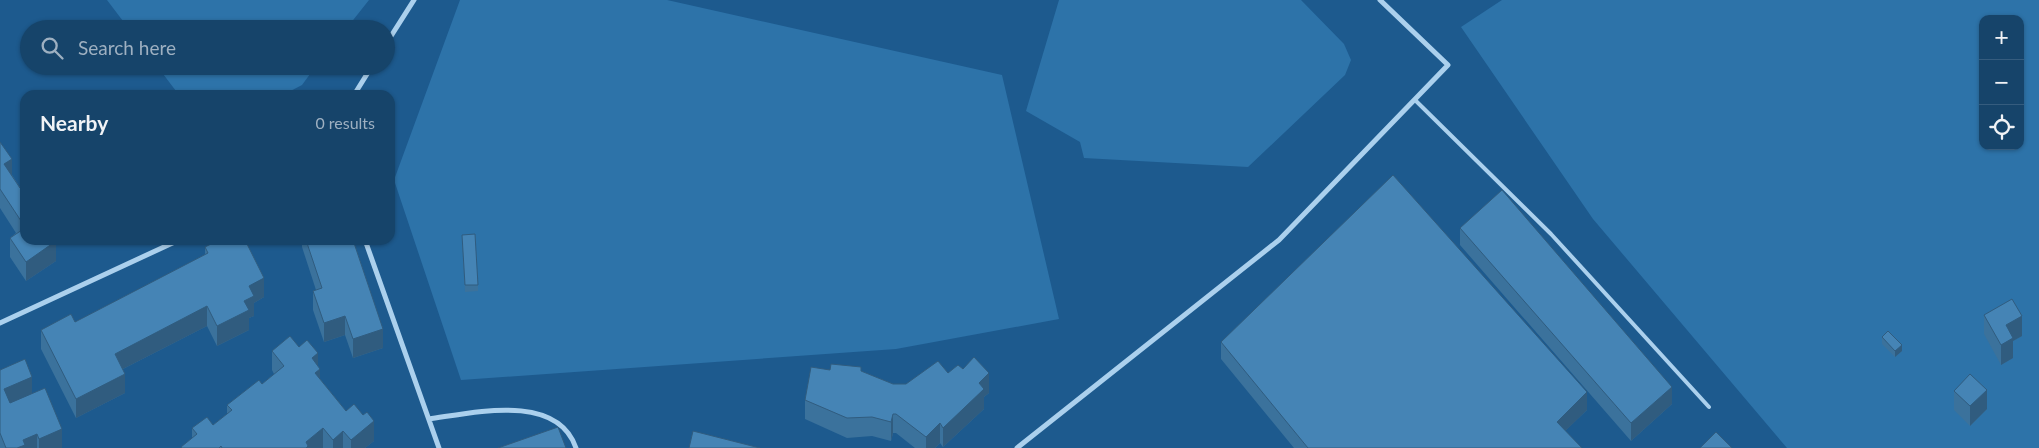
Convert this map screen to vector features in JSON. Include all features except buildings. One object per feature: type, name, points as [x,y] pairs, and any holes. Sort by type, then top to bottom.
[{"type":"street","points":[[395,30],[414,0]]},
{"type":"street","points":[[1017,448],[1279,240],[1448,65],[1380,0]]},
{"type":"street","points":[[357,90],[366,75]]},
{"type":"street","points":[[0,323],[168,245]]},
{"type":"street","points":[[367,245],[439,448]]},
{"type":"street","points":[[429,419],[488,410],[526,411],[543,415],[558,422],[572,438],[576,448]]},
{"type":"lane","points":[[1415,100],[1551,234],[1709,407]]},
{"type":"lane","points":[[1021,448],[1031,437]]},
{"type":"shaded area","points":[[107,0],[369,0],[353,20],[122,20]]},
{"type":"shaded area","points":[[460,0],[667,0],[1002,75],[1059,319],[896,349],[461,380],[395,183],[395,177]]},
{"type":"shaded area","points":[[1059,0],[1301,0],[1344,44],[1351,60],[1345,75],[1248,167],[1084,158],[1080,142],[1026,111]]},
{"type":"shaded area","points":[[1502,0],[2039,0],[2039,448],[1787,448],[1593,219],[1461,27]]},
{"type":"shaded area","points":[[164,75],[309,75],[302,85],[292,90],[175,90]]}]
